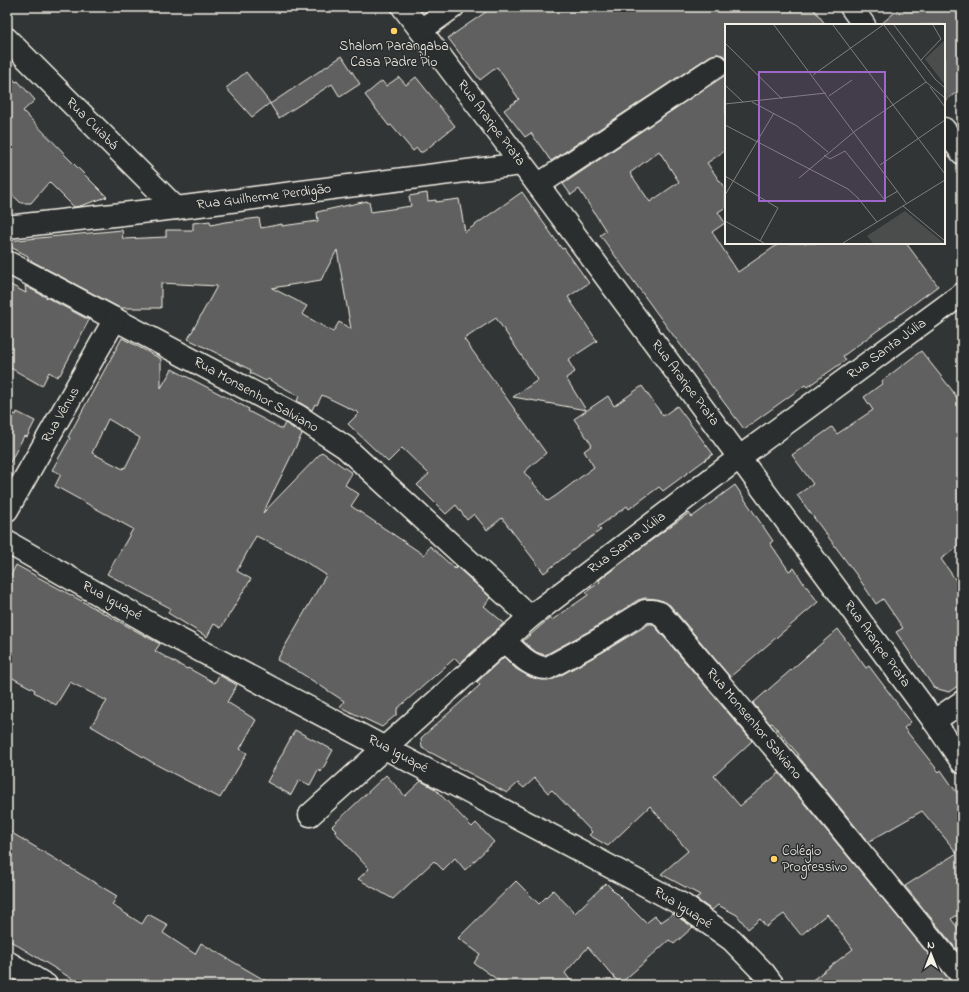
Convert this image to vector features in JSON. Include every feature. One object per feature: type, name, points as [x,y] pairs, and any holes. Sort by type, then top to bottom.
[{"type":"street","name":"Rua Araripe Prata","points":[[403,7],[538,185],[740,457],[934,721],[962,762]]},
{"type":"street","points":[[421,30],[454,7]]},
{"type":"street","points":[[851,7],[863,24]]},
{"type":"street","name":"Rua Cuiabá","points":[[7,39],[176,208]]},
{"type":"street","points":[[538,185],[717,66]]},
{"type":"street","points":[[945,131],[962,153]]},
{"type":"street","name":"Rua Guilherme Perdigão","points":[[7,227],[176,208],[521,164]]},
{"type":"street","name":"Rua Monsenhor Salviano","points":[[7,262],[298,416],[345,447],[530,617]]},
{"type":"street","name":"Rua Santa Júlia","points":[[310,815],[530,617],[740,457],[962,294]]},
{"type":"street","name":"Rua Vênus","points":[[7,510],[115,319]]},
{"type":"street","name":"Rua Iguapé","points":[[7,542],[165,632],[684,905],[732,940],[764,973],[773,985]]},
{"type":"street","name":"Rua Monsenhor Salviano","points":[[504,640],[533,665],[540,668],[548,668],[597,641],[645,611],[660,613],[962,976]]},
{"type":"street","points":[[934,721],[962,702]]},
{"type":"street","points":[[7,962],[46,985]]},
{"type":"building","points":[[493,7],[812,7],[825,24],[725,24],[725,57],[717,54],[710,56],[551,161],[531,133],[525,137],[504,110],[519,99],[497,67],[480,80],[448,38]]},
{"type":"building","points":[[901,7],[962,7],[962,88],[945,101],[945,24],[881,24]]},
{"type":"building","points":[[342,56],[360,84],[340,97],[332,84],[279,118],[270,104]]},
{"type":"building","points":[[7,72],[16,82],[18,81],[35,100],[23,111],[107,197],[74,207],[49,182],[31,203],[21,203],[7,190]]},
{"type":"building","points":[[246,72],[270,103],[252,117],[226,88]]},
{"type":"building","points":[[725,75],[725,151],[707,163],[725,189],[725,208],[718,212],[725,223],[712,232],[738,272],[779,244],[907,244],[938,286],[843,356],[846,360],[807,387],[805,385],[744,429],[600,235],[606,231],[579,189],[571,195],[563,184]],"holes":[[[659,151],[679,182],[650,202],[630,173]]]},
{"type":"building","points":[[399,77],[406,85],[416,77],[455,126],[423,152],[420,152],[417,148],[413,151],[391,125],[389,126],[365,95],[382,81],[386,86]]},
{"type":"building","points":[[522,192],[562,249],[564,248],[589,283],[568,297],[597,341],[568,360],[575,372],[566,378],[586,410],[513,397],[538,380],[496,318],[464,339],[546,453],[524,472],[548,501],[594,467],[584,451],[592,445],[574,419],[608,396],[614,406],[642,386],[663,416],[677,406],[713,454],[663,491],[659,487],[629,509],[627,506],[598,527],[601,530],[544,573],[502,518],[487,530],[474,514],[467,520],[456,505],[446,514],[417,485],[429,474],[402,448],[388,462],[348,424],[359,413],[322,395],[317,405],[315,404],[312,410],[297,401],[299,396],[268,379],[266,381],[250,373],[251,370],[188,339],[217,286],[161,283],[161,308],[120,308],[28,259],[28,256],[7,245],[7,241],[122,230],[123,239],[166,237],[166,230],[193,230],[193,223],[210,221],[211,225],[259,218],[261,228],[282,224],[282,226],[318,221],[317,212],[367,201],[369,202],[371,212],[411,206],[409,196],[427,193],[428,201],[436,200],[436,202],[459,199],[465,232]],"holes":[[[337,250],[351,329],[339,322],[333,332],[302,314],[307,306],[272,288],[321,280]]]},
{"type":"building","points":[[7,283],[26,293],[25,286],[89,320],[60,375],[57,377],[49,372],[42,386],[7,366]]},
{"type":"building","points":[[122,338],[161,359],[161,388],[172,369],[249,409],[248,411],[282,429],[285,423],[302,434],[263,513],[322,452],[352,473],[345,485],[359,494],[351,506],[424,555],[430,546],[455,569],[457,567],[491,598],[484,606],[504,623],[460,663],[455,658],[397,709],[397,714],[382,727],[340,707],[344,701],[296,670],[277,660],[326,575],[295,555],[256,536],[237,571],[251,579],[221,628],[214,624],[207,637],[168,613],[170,608],[107,574],[133,529],[55,486],[61,474],[52,470],[70,438],[68,437]],"holes":[[[108,419],[140,438],[125,468],[124,467],[123,469],[92,453]]]},
{"type":"building","points":[[921,351],[952,390],[962,406],[962,544],[941,559],[962,589],[962,683],[949,692],[934,688],[896,632],[903,628],[883,599],[876,604],[858,577],[797,495],[813,484],[792,455],[832,427],[837,434],[873,410],[864,397]]},
{"type":"building","points":[[7,411],[16,415],[17,412],[35,421],[27,437],[24,436],[7,468]]},
{"type":"building","points":[[735,485],[773,541],[770,543],[789,571],[794,568],[818,602],[730,677],[670,605],[656,599],[645,598],[638,600],[591,630],[545,655],[536,652],[523,641],[550,618],[552,620],[588,595],[586,592],[600,582],[599,580],[661,533],[689,513],[692,517]]},
{"type":"building","points":[[16,565],[160,644],[155,651],[187,669],[188,668],[215,683],[219,675],[237,685],[227,702],[256,720],[240,749],[247,753],[220,798],[155,764],[91,726],[107,701],[70,682],[56,705],[34,692],[35,690],[7,675],[7,583]]},
{"type":"building","points":[[649,624],[653,624],[752,741],[714,776],[740,806],[779,773],[954,985],[806,985],[853,949],[827,914],[801,935],[784,914],[766,927],[760,919],[748,929],[737,915],[718,905],[712,910],[696,899],[700,895],[661,874],[688,851],[650,806],[608,846],[589,835],[592,832],[552,790],[548,793],[535,778],[524,788],[518,783],[507,793],[422,748],[421,738],[480,685],[477,682],[504,657],[516,669],[530,677],[541,680],[554,679]]},
{"type":"building","points":[[838,629],[866,668],[869,666],[911,722],[904,728],[939,772],[941,770],[962,800],[962,912],[951,919],[962,933],[962,956],[905,886],[957,853],[944,837],[922,811],[868,842],[798,756],[798,754],[753,703]]},
{"type":"building","points":[[295,730],[333,750],[321,772],[318,770],[310,785],[299,780],[291,795],[267,782]]},
{"type":"building","points":[[386,775],[405,796],[421,781],[435,789],[472,827],[476,823],[494,842],[465,870],[455,858],[443,870],[434,861],[393,899],[358,879],[369,869],[334,831],[336,830],[332,826]]},
{"type":"building","points":[[7,830],[117,896],[112,905],[142,924],[148,914],[168,925],[163,933],[195,954],[201,943],[273,985],[82,985],[7,939]]},
{"type":"building","points":[[516,881],[539,904],[553,890],[575,913],[606,883],[646,923],[655,916],[661,922],[673,914],[693,927],[674,944],[669,940],[620,984],[588,947],[565,973],[574,985],[505,985],[474,963],[480,954],[458,938]]},
{"type":"place","name":"Shalom Parangaba Casa Padre Pio","points":[[394,31]]},
{"type":"place","name":"Colégio Progressivo","points":[[774,859]]}]
